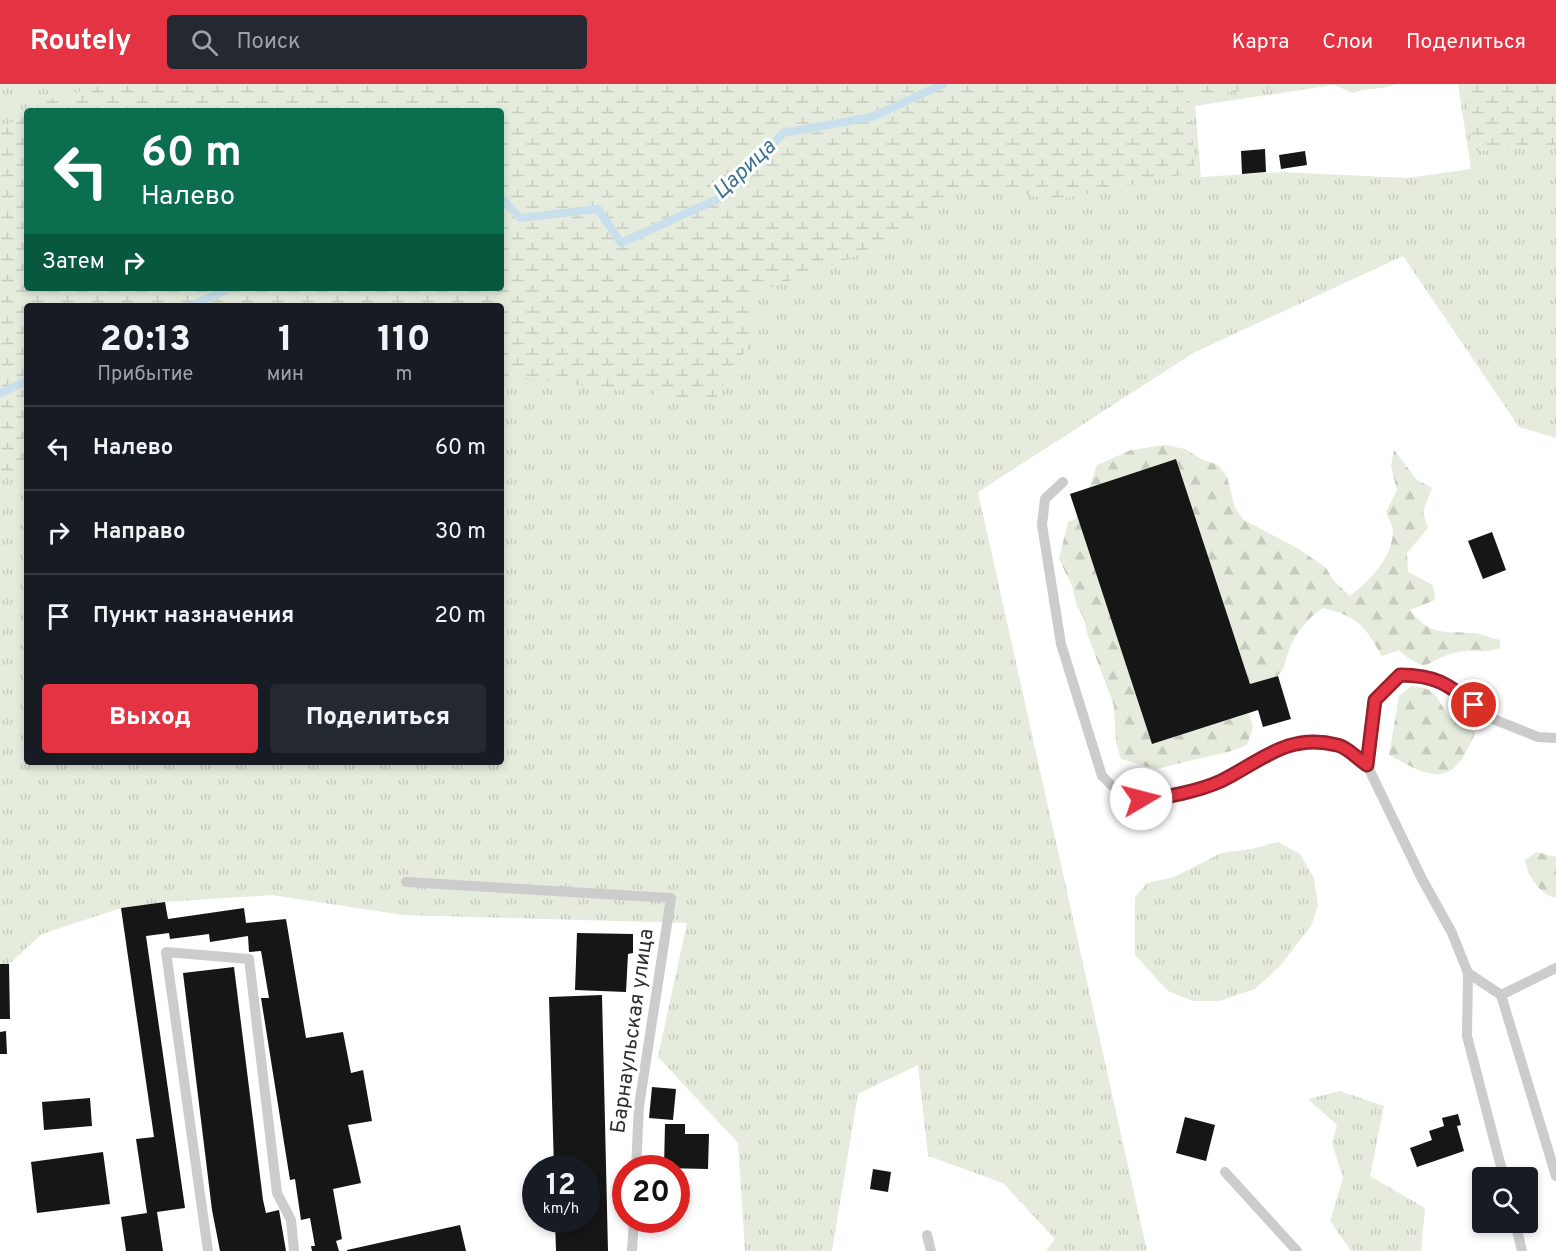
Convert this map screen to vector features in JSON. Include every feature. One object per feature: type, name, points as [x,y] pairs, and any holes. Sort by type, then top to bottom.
[{"type":"lane","points":[[1063,482],[1045,499],[1041,525],[1061,644],[1102,776],[1126,799],[1156,799],[1220,781],[1274,749],[1307,743],[1338,745],[1367,765],[1422,879],[1452,933],[1468,973],[1467,1036],[1501,1167]]},
{"type":"lane","points":[[1367,765],[1375,700],[1400,675],[1419,675],[1446,682],[1488,717],[1538,736],[1556,738]]},
{"type":"lane","name":"Барнаульская улица","points":[[406,882],[671,898],[639,1106],[637,1155]]},
{"type":"lane","points":[[208,1251],[166,952],[249,959],[277,1193],[291,1220],[294,1251]]},
{"type":"lane","points":[[1501,995],[1556,968]]},
{"type":"lane","points":[[1468,973],[1501,995],[1556,1176]]},
{"type":"lane","points":[[1225,1172],[1297,1251]]},
{"type":"lane","points":[[632,1251],[633,1233]]},
{"type":"lane","points":[[1518,1233],[1522,1251]]},
{"type":"lane","points":[[927,1234],[931,1251]]},
{"type":"green space","points":[[0,84],[1395,84],[1353,93],[1334,85],[1195,106],[1201,177],[1281,172],[1407,178],[1471,169],[1458,84],[1556,84],[1556,438],[1519,427],[1403,256],[1195,352],[978,492],[1147,1251],[1046,1251],[1055,1239],[1003,1183],[928,1156],[918,1065],[858,1094],[832,1251],[745,1251],[738,1143],[658,1057],[687,923],[403,915],[272,895],[165,902],[121,908],[42,934],[9,964],[0,964]]},
{"type":"green space","points":[[109,84],[1301,84],[1189,97],[1195,172],[1058,200],[963,185],[861,254],[751,295],[750,343],[713,402],[504,375],[504,303],[24,303],[24,474],[0,473],[0,133],[24,111],[24,291],[504,291],[504,108],[27,108],[31,104]]},
{"type":"green space","points":[[1465,84],[1556,84],[1556,147],[1475,151]]},
{"type":"green space","points":[[1165,445],[1185,449],[1203,460],[1218,465],[1227,477],[1235,508],[1244,520],[1299,549],[1326,568],[1333,580],[1350,596],[1379,568],[1389,550],[1393,530],[1386,512],[1397,490],[1391,466],[1394,450],[1417,480],[1432,488],[1423,512],[1428,528],[1407,553],[1408,572],[1433,585],[1435,600],[1410,610],[1431,628],[1445,632],[1483,635],[1500,640],[1500,648],[1489,651],[1453,653],[1423,666],[1399,650],[1382,656],[1359,623],[1345,615],[1323,608],[1297,633],[1280,673],[1275,677],[1250,684],[1176,459],[1089,488],[1097,465],[1131,450]]},
{"type":"green space","points":[[1078,518],[1152,744],[1249,713],[1253,727],[1247,745],[1156,769],[1121,759],[1116,742],[1114,706],[1084,619],[1076,604],[1073,588],[1059,559],[1068,522]]},
{"type":"green space","points":[[1411,686],[1432,692],[1450,718],[1463,722],[1475,733],[1467,751],[1450,771],[1430,774],[1389,755],[1399,696]]},
{"type":"green space","points":[[1278,842],[1300,854],[1314,878],[1318,906],[1311,926],[1279,967],[1255,989],[1220,1001],[1193,1001],[1168,991],[1135,955],[1135,897],[1147,883],[1174,877],[1221,853],[1252,849]]},
{"type":"green space","points":[[1536,852],[1556,857],[1556,898],[1540,889],[1529,872],[1525,860]]},
{"type":"green space","points":[[1340,1091],[1384,1106],[1370,1176],[1425,1208],[1421,1251],[1351,1251],[1330,1221],[1343,1178],[1332,1143],[1337,1125],[1308,1099]]},
{"type":"building","points":[[1265,149],[1266,172],[1242,174],[1241,151]]},
{"type":"building","points":[[1305,151],[1307,165],[1281,169],[1279,155]]},
{"type":"building","points":[[1176,459],[1250,684],[1278,676],[1291,719],[1263,727],[1258,710],[1152,744],[1070,494]]},
{"type":"building","points":[[1492,532],[1506,570],[1483,579],[1468,541]]},
{"type":"building","points":[[165,902],[168,919],[244,908],[246,923],[286,919],[306,1038],[343,1032],[351,1073],[363,1070],[372,1121],[348,1125],[361,1183],[333,1189],[342,1239],[336,1241],[339,1251],[312,1251],[311,1246],[315,1246],[310,1218],[301,1220],[295,1179],[290,1180],[261,998],[269,998],[261,951],[249,952],[248,936],[210,942],[209,934],[170,939],[169,933],[146,936],[185,1208],[157,1212],[163,1251],[126,1251],[121,1217],[147,1213],[136,1139],[154,1137],[121,908]]},
{"type":"building","points":[[577,933],[633,934],[633,953],[628,954],[626,992],[575,990]]},
{"type":"building","points":[[0,964],[9,964],[10,1019],[0,1019]]},
{"type":"building","points":[[234,967],[263,1200],[266,1213],[279,1210],[286,1251],[220,1251],[212,1210],[183,973]]},
{"type":"building","points":[[602,995],[608,1251],[556,1251],[555,1233],[600,1233],[600,1155],[554,1155],[549,997]]},
{"type":"building","points":[[6,1031],[7,1054],[0,1054],[0,1032]]},
{"type":"building","points":[[652,1087],[676,1089],[673,1120],[649,1118]]},
{"type":"building","points":[[90,1098],[92,1126],[44,1130],[42,1102]]},
{"type":"building","points":[[1458,1114],[1461,1125],[1457,1126],[1464,1151],[1417,1167],[1410,1148],[1432,1140],[1429,1131],[1444,1126],[1442,1118]]},
{"type":"building","points":[[1185,1117],[1215,1125],[1206,1161],[1176,1153]]},
{"type":"building","points":[[665,1124],[685,1124],[685,1134],[709,1134],[708,1169],[690,1169],[690,1155],[664,1155]]},
{"type":"building","points":[[103,1152],[110,1204],[37,1213],[31,1162]]},
{"type":"building","points":[[873,1169],[891,1172],[888,1192],[870,1189]]},
{"type":"building","points":[[460,1225],[466,1251],[347,1251],[347,1250]]},
{"type":"waterway","name":"Царица","points":[[504,201],[520,218],[598,209],[621,243],[720,198],[783,133],[872,117],[943,84]]},
{"type":"waterway","name":"Царица","points":[[198,303],[224,291]]},
{"type":"waterway","name":"Царица","points":[[0,393],[24,382]]},
{"type":"route","points":[[1141,799],[1156,799],[1220,781],[1274,749],[1307,743],[1338,745],[1367,765],[1375,700],[1400,675],[1419,675],[1446,682],[1474,705]]}]
